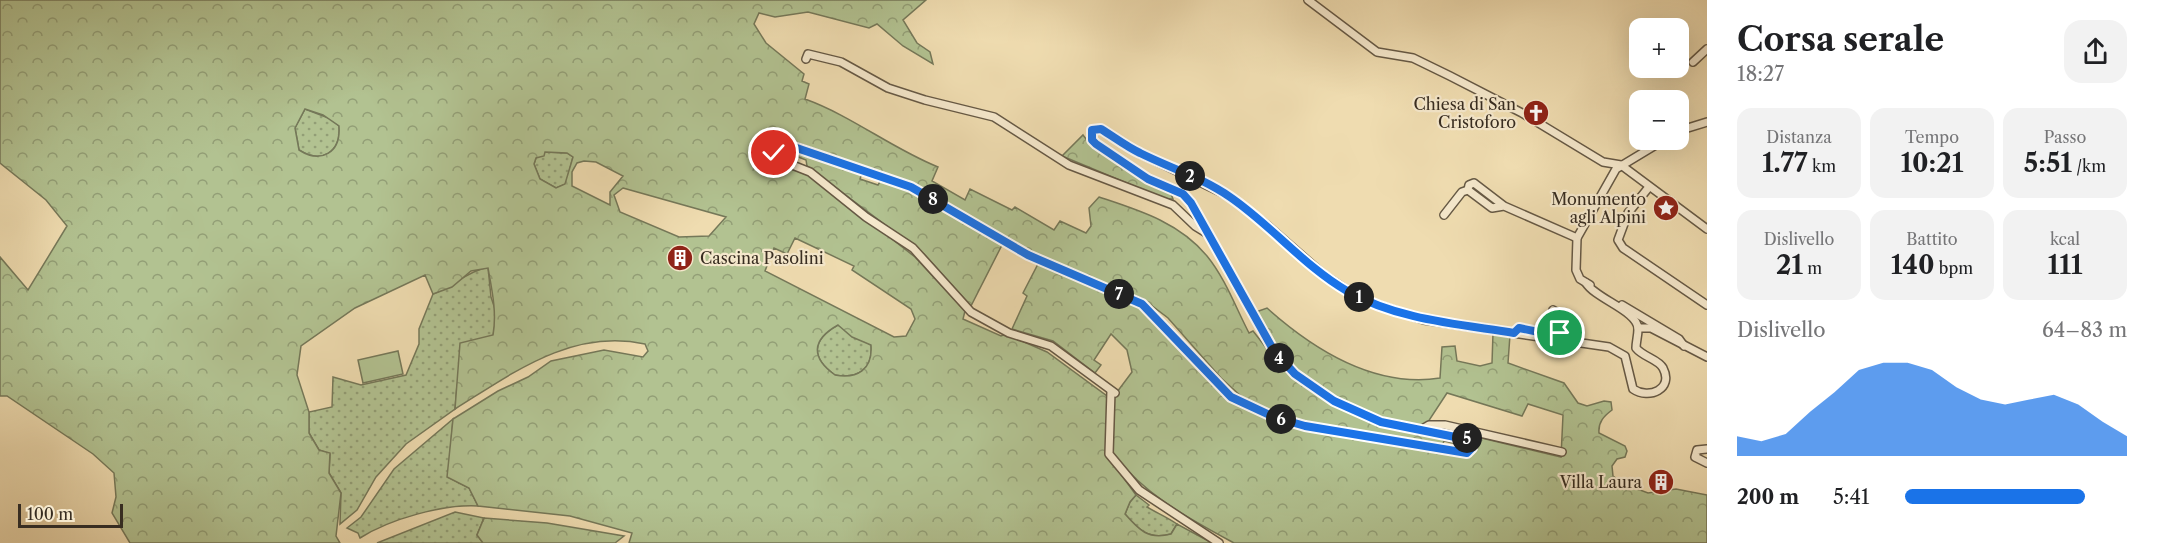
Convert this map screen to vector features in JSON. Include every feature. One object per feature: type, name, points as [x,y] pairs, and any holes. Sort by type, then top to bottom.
[{"type":"street","points":[[1308,0],[1377,52],[1413,58],[1522,114],[1603,162],[1621,165],[1707,228]]},
{"type":"street","points":[[1694,62],[1707,49]]},
{"type":"street","points":[[806,59],[808,54],[817,54],[842,62],[888,88],[925,100],[994,117],[1069,165],[1173,205],[1195,226],[1208,234]]},
{"type":"street","points":[[1689,128],[1707,122]]},
{"type":"street","points":[[1219,543],[1139,490],[1109,454],[1113,392],[1051,346],[1009,333],[971,312],[913,248],[866,217],[810,172],[777,159],[774,153],[776,147],[785,144],[911,187],[1028,255],[1142,304],[1231,397],[1274,417],[1305,426],[1414,443],[1459,453],[1467,453],[1472,448],[1470,440],[1381,422],[1334,401],[1311,387],[1281,361],[1183,194],[1148,179],[1096,144],[1092,140],[1092,130],[1101,129],[1137,152],[1229,196],[1268,226],[1324,275],[1348,291],[1375,304],[1424,320],[1617,350],[1625,356],[1633,389],[1641,395],[1650,396],[1660,390],[1665,382],[1665,371],[1660,364],[1641,354],[1636,348],[1638,328],[1634,319],[1591,291],[1576,270],[1577,238],[1616,169],[1647,150]]},
{"type":"street","points":[[1444,215],[1462,192],[1468,190],[1469,185],[1474,183],[1504,206],[1577,238]]},
{"type":"street","points":[[1649,186],[1628,213],[1618,240],[1623,248],[1707,304]]},
{"type":"street","points":[[1173,205],[1183,194]]},
{"type":"street","points":[[1586,283],[1679,339],[1684,346]]},
{"type":"street","points":[[1514,333],[1519,328],[1553,335],[1560,333],[1564,322],[1562,315],[1553,310]]},
{"type":"street","points":[[1638,328],[1651,328],[1707,357]]},
{"type":"street","points":[[1419,431],[1429,425],[1444,425],[1562,452]]},
{"type":"street","points":[[1707,449],[1697,450],[1695,457],[1707,463]]},
{"type":"green space","points":[[0,0],[926,0],[903,20],[917,43],[930,52],[933,64],[903,46],[877,24],[869,28],[808,12],[775,17],[759,13],[754,24],[766,43],[804,74],[802,81],[809,84],[805,99],[839,114],[904,151],[938,167],[932,181],[965,200],[970,189],[1012,210],[1015,207],[1054,230],[1060,221],[1086,233],[1091,226],[1089,208],[1099,197],[1157,219],[1184,234],[1207,256],[1225,283],[1249,333],[1253,331],[1279,364],[1301,384],[1328,402],[1371,422],[1395,429],[1457,438],[1467,441],[1468,444],[1466,449],[1460,450],[1461,445],[1444,441],[1442,446],[1323,426],[1278,414],[1242,397],[1221,378],[1168,318],[1143,299],[1040,256],[932,193],[788,139],[772,144],[771,153],[813,177],[915,257],[965,311],[963,319],[1001,336],[1006,334],[1047,352],[1107,396],[1110,422],[1107,455],[1136,495],[1125,514],[1135,525],[1150,535],[1163,536],[1171,534],[1177,524],[1212,543],[629,543],[632,533],[570,516],[478,506],[469,488],[447,477],[453,419],[498,391],[528,377],[551,361],[604,350],[643,357],[648,351],[645,344],[618,341],[593,342],[568,348],[521,368],[455,409],[460,343],[493,335],[494,310],[488,268],[471,271],[452,287],[433,294],[425,275],[355,308],[301,346],[297,375],[309,412],[309,433],[319,450],[330,453],[329,473],[341,493],[336,536],[340,543],[130,543],[112,513],[116,497],[114,473],[93,454],[7,396],[0,396],[0,257],[28,290],[67,226],[46,200],[0,163]],"holes":[[[305,109],[323,115],[339,126],[337,143],[333,149],[322,156],[307,154],[299,150],[295,128]],[[545,152],[567,153],[573,157],[565,184],[556,188],[540,179],[534,164],[536,158],[544,156]],[[584,161],[596,162],[623,176],[610,192],[610,205],[572,186],[572,172],[577,163]],[[623,188],[726,217],[709,236],[679,237],[620,212],[614,195]],[[795,238],[854,266],[852,270],[911,309],[915,319],[906,336],[894,337],[765,271],[774,248],[787,254]],[[838,325],[852,337],[871,345],[871,354],[866,367],[850,376],[835,375],[827,369],[818,356],[817,349],[823,337]]]},
{"type":"green space","points":[[305,109],[331,119],[339,126],[337,143],[333,149],[322,156],[307,154],[299,150],[295,128]]},
{"type":"green space","points":[[1083,135],[1089,143],[1171,194],[1173,199],[1165,199],[1062,156]]},
{"type":"green space","points":[[782,148],[862,173],[860,179],[878,185],[881,180],[910,190],[1002,245],[971,306],[924,254],[807,166],[806,160],[788,153],[784,157],[779,154]]},
{"type":"green space","points":[[545,152],[567,153],[573,157],[566,184],[556,188],[540,179],[534,164],[536,158]]},
{"type":"green space","points":[[1038,264],[1140,305],[1225,396],[1277,421],[1457,456],[1472,455],[1475,445],[1469,435],[1561,457],[1563,415],[1528,404],[1522,416],[1447,393],[1428,422],[1417,428],[1380,417],[1344,402],[1310,383],[1295,371],[1274,347],[1256,312],[1267,308],[1305,338],[1347,362],[1392,377],[1416,380],[1440,378],[1442,347],[1455,346],[1457,361],[1480,366],[1492,363],[1493,333],[1510,335],[1508,363],[1564,383],[1578,403],[1587,406],[1604,401],[1611,402],[1612,410],[1602,420],[1599,433],[1625,446],[1627,451],[1625,457],[1617,459],[1612,466],[1613,476],[1624,484],[1648,493],[1676,489],[1707,495],[1707,543],[1234,543],[1183,514],[1153,493],[1138,481],[1111,452],[1114,396],[1132,372],[1127,350],[1111,334],[1094,360],[1101,365],[1095,373],[1053,341],[1012,329],[1027,296],[1023,293]]},
{"type":"green space","points":[[488,267],[491,297],[497,315],[493,336],[457,385],[455,409],[406,444],[376,477],[357,510],[340,524],[341,493],[329,473],[330,454],[319,450],[309,433],[309,412],[332,407],[333,377],[361,385],[406,375],[419,344],[419,329],[433,294],[473,272]]},
{"type":"green space","points":[[838,325],[871,345],[869,361],[866,367],[857,374],[835,375],[827,369],[818,356],[819,343],[829,331]]},
{"type":"green space","points":[[398,351],[403,374],[363,383],[358,360]]},
{"type":"green space","points":[[453,419],[448,477],[469,488],[478,506],[449,507],[417,514],[386,525],[360,538],[358,533],[347,528],[361,517],[394,469]]},
{"type":"green space","points":[[1136,495],[1149,505],[1147,507],[1177,524],[1171,534],[1150,535],[1130,520],[1125,514]]},
{"type":"green space","points":[[455,512],[484,518],[477,535],[483,543],[377,543]]},
{"type":"green space","points":[[484,518],[547,523],[624,536],[615,543],[483,543],[477,535]]},
{"type":"place","name":"Chiesa di San Cristoforo","points":[[1536,113]]},
{"type":"place","name":"Monumento agli Alpini","points":[[1666,208]]},
{"type":"place","name":"Cascina Pasolini","points":[[680,258]]},
{"type":"place","name":"Villa Laura","points":[[1661,482]]},
{"type":"route","points":[[774,153],[776,147],[785,144],[911,187],[1028,255],[1142,304],[1165,325],[1231,397],[1274,417],[1305,426],[1414,443],[1459,453],[1467,453],[1472,448],[1470,440],[1463,437],[1419,431],[1381,422],[1334,401],[1295,374],[1274,351],[1191,203],[1183,194],[1148,179],[1096,144],[1092,140],[1092,130],[1101,129],[1137,152],[1229,196],[1268,226],[1324,275],[1348,291],[1375,304],[1424,320],[1514,333],[1519,328],[1553,335],[1560,333]]}]
